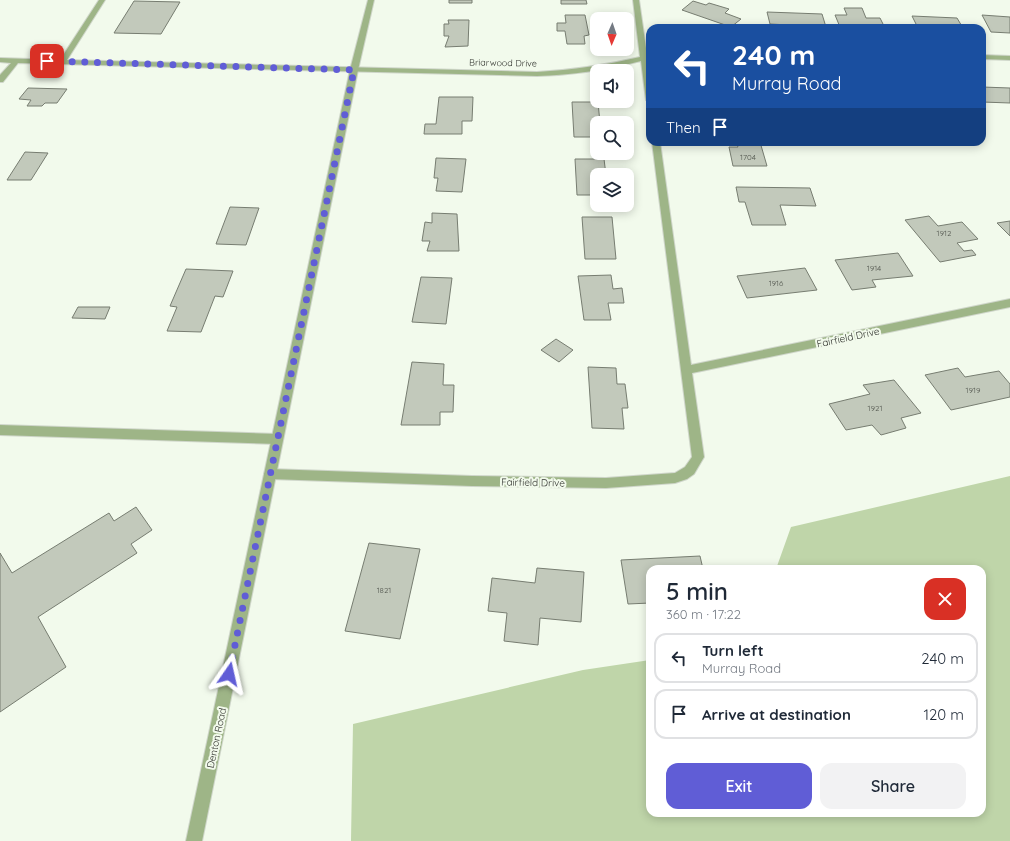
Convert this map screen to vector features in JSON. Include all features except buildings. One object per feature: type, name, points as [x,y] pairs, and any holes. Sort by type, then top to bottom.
[{"type":"street","points":[[62,62],[102,0]]},
{"type":"street","name":"Denton Road","points":[[194,841],[354,70],[371,0]]},
{"type":"street","points":[[636,0],[646,52]]},
{"type":"street","name":"Briarwood Drive","points":[[0,60],[354,70],[556,73],[609,67],[646,57]]},
{"type":"street","points":[[986,57],[1010,58]]},
{"type":"street","points":[[0,80],[16,61]]},
{"type":"street","name":"Fairfield Drive","points":[[270,474],[472,481],[606,483],[675,478],[684,476],[691,471],[696,464],[698,457],[657,146]]},
{"type":"street","name":"Fairfield Drive","points":[[686,370],[1010,303]]},
{"type":"street","points":[[0,430],[277,439]]},
{"type":"green space","points":[[1010,476],[1010,841],[351,841],[353,724],[583,670],[646,661],[646,817],[986,817],[986,565],[777,565],[791,527]]},
{"type":"route","points":[[47,61],[173,66],[354,70],[229,674]]}]
